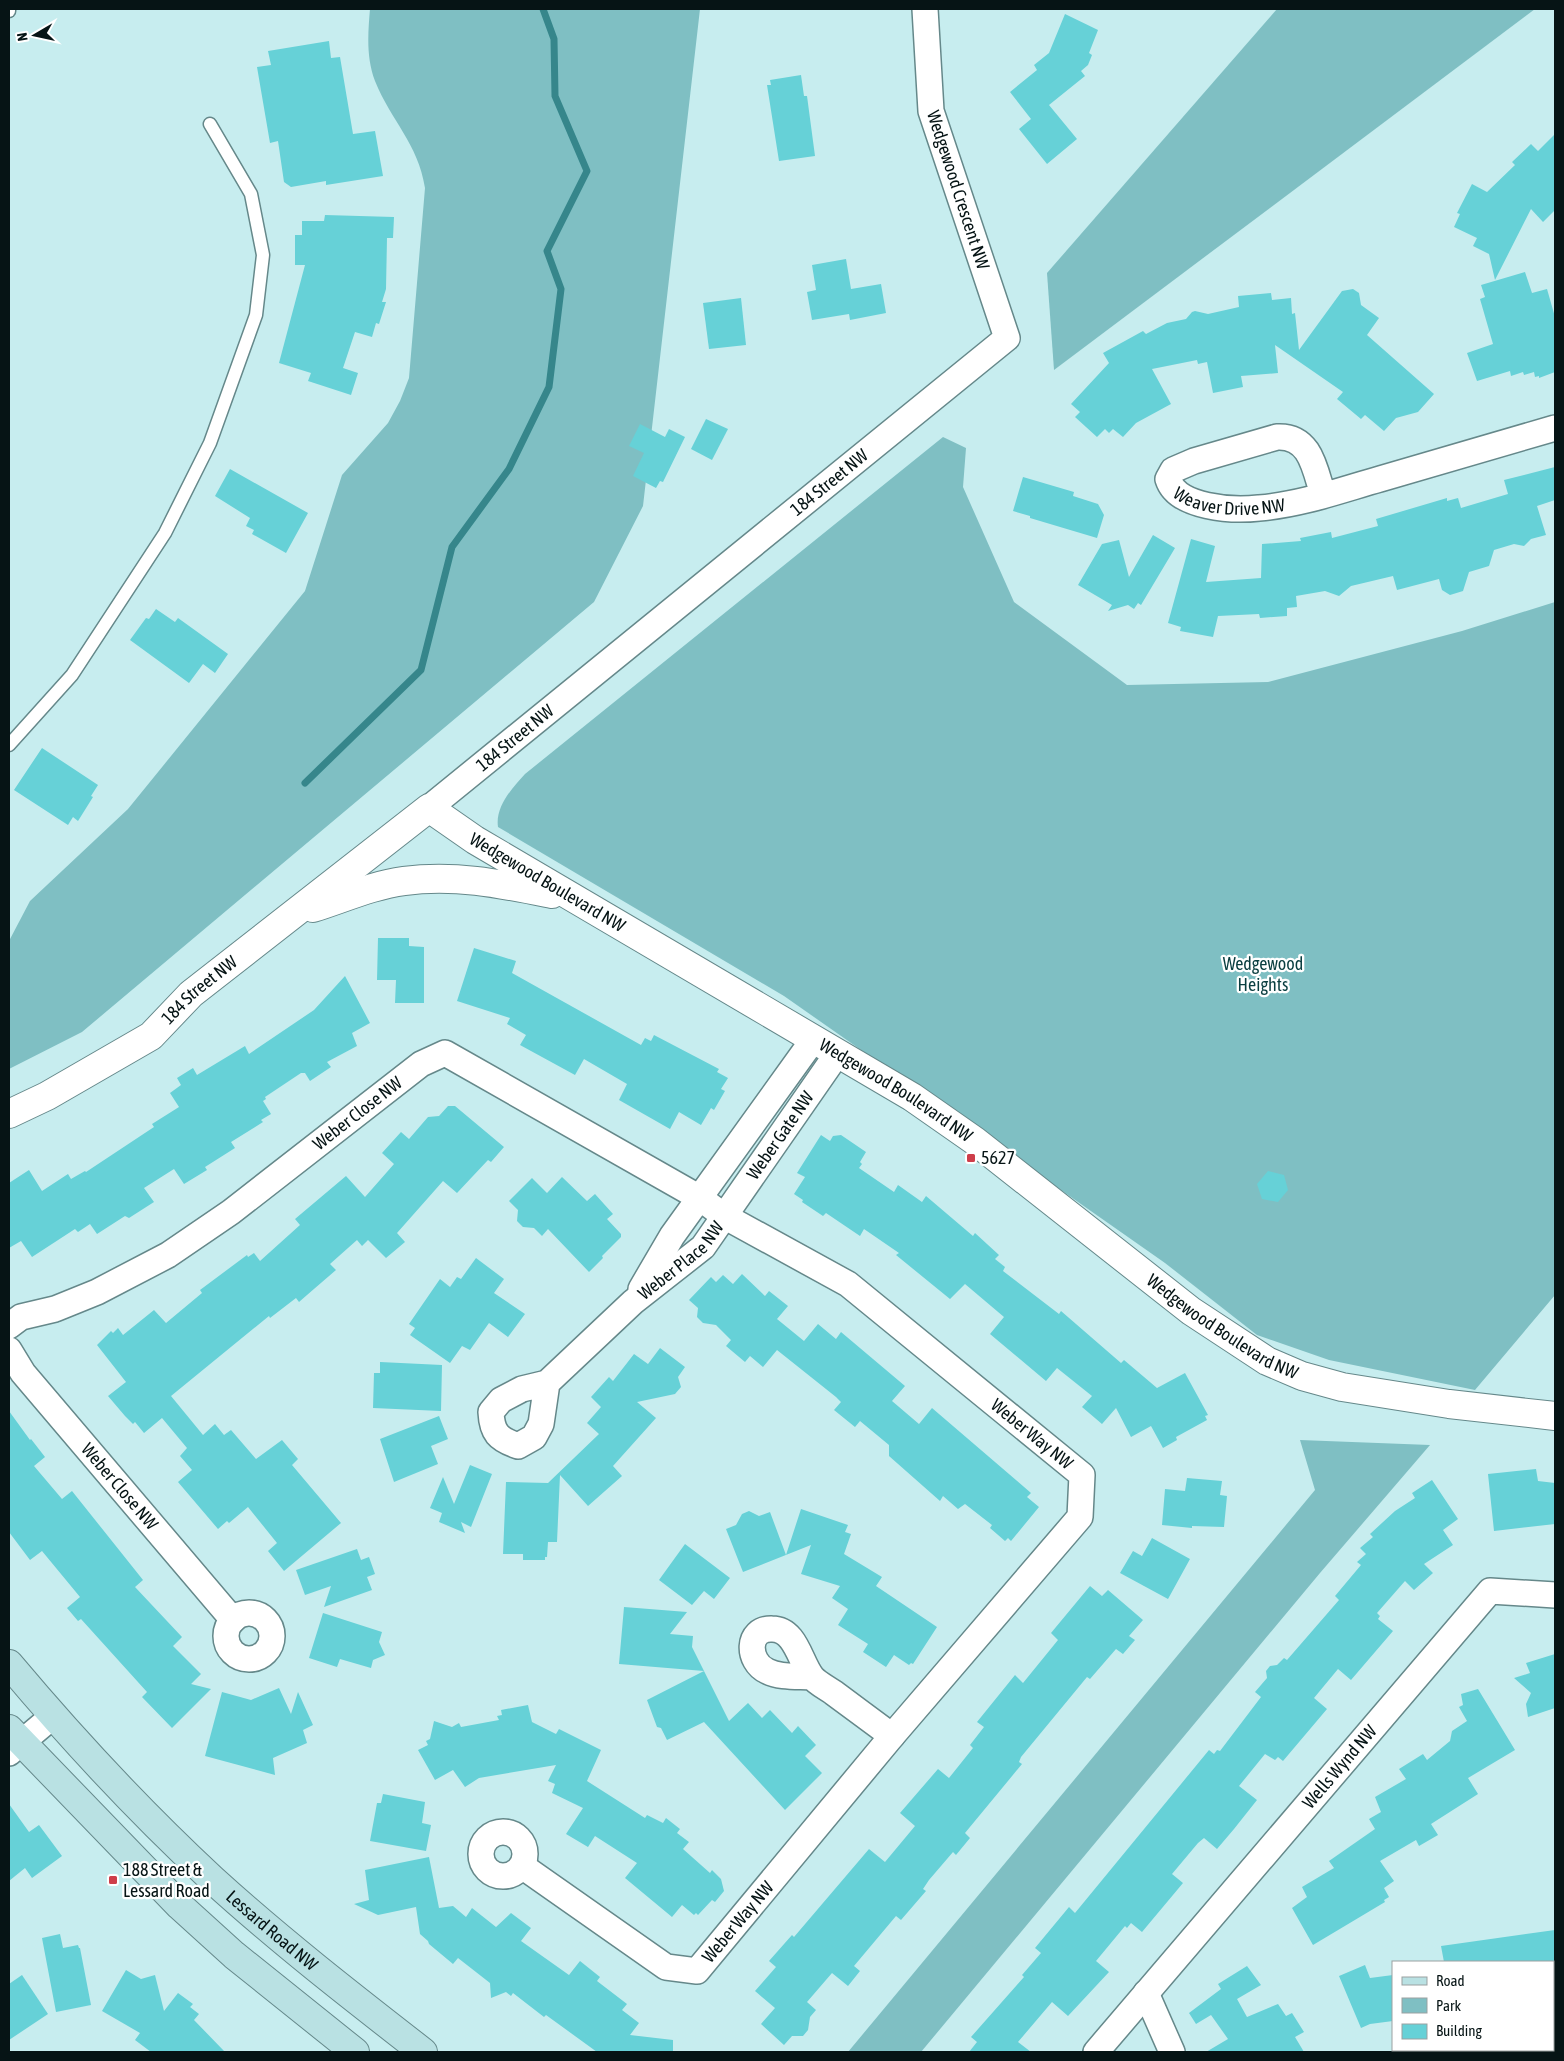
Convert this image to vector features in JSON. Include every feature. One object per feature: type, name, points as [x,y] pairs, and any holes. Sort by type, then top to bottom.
[{"type":"main road","name":"Lessard Road NW","points":[[9,1664],[53,1716],[159,1828],[212,1878],[335,1983],[423,2052]]},
{"type":"main road","points":[[13,1742],[186,1912],[242,1962],[355,2052]]},
{"type":"street","name":"Wedgewood Crescent NW","points":[[925,9],[931,110],[1007,338]]},
{"type":"street","name":"184 Street NW","points":[[9,1114],[47,1096],[152,1036],[190,994],[297,913],[429,808],[1007,338]]},
{"type":"street","name":"Weaver Drive NW","points":[[1323,496],[1307,448],[1300,441],[1288,436],[1278,437],[1194,461],[1173,470],[1168,479],[1170,487],[1183,497],[1216,507],[1235,509],[1287,504],[1323,496],[1555,428]]},
{"type":"street","name":"Wedgewood Boulevard NW","points":[[429,808],[474,840],[912,1097],[975,1141],[1191,1310],[1267,1361],[1302,1376],[1342,1387],[1449,1404],[1555,1416]]},
{"type":"street","points":[[297,913],[382,886],[426,879],[475,879],[571,897]]},
{"type":"street","name":"Weber Gate NW","points":[[712,1206],[813,1040]]},
{"type":"street","name":"Weber Close NW","points":[[9,1326],[21,1317],[55,1309],[97,1292],[168,1255],[231,1212],[421,1064],[445,1053],[712,1206]]},
{"type":"street","name":"Weber Gate NW","points":[[712,1206],[837,1054]]},
{"type":"street","name":"Weber Place NW","points":[[547,1383],[633,1302],[703,1246],[712,1206]]},
{"type":"street","name":"Weber Way NW","points":[[522,1866],[666,1967],[697,1971],[892,1736],[1080,1517],[1082,1475],[848,1284],[712,1206]]},
{"type":"street","name":"Weber Close NW","points":[[9,1350],[23,1373],[233,1620]]},
{"type":"street","name":"Wells Wynd NW","points":[[1096,2052],[1490,1591],[1555,1595]]},
{"type":"street","points":[[812,1677],[892,1736]]},
{"type":"street","points":[[13,1742],[53,1716]]},
{"type":"street","points":[[1146,1993],[1172,2052]]},
{"type":"lane","points":[[9,744],[72,675],[166,533],[210,443],[256,315],[263,255],[251,194],[210,124]]},
{"type":"green space","points":[[370,9],[700,9],[643,506],[594,602],[82,1032],[9,1069],[9,941],[30,901],[128,809],[305,591],[342,475],[388,423],[400,401],[409,378],[425,188],[416,158],[381,95],[372,72],[368,45]]},
{"type":"green space","points":[[1277,9],[1535,9],[1054,370],[1047,273]]},
{"type":"green space","name":"Wedgewood Heights","points":[[943,437],[966,448],[963,487],[1014,602],[1127,685],[1268,682],[1462,631],[1555,602],[1555,1295],[1475,1390],[1329,1360],[1257,1335],[1165,1263],[784,996],[498,827],[499,812],[502,805],[525,774]]},
{"type":"green space","points":[[1300,1440],[1430,1445],[1320,1573],[921,2052],[848,2052],[1315,1490]]},
{"type":"building","points":[[1065,14],[1098,30],[1089,53],[1092,55],[1088,65],[1081,71],[1085,76],[1049,105],[1077,139],[1047,164],[1019,129],[1031,119],[1010,92],[1037,70],[1034,65],[1049,53]]},
{"type":"building","points":[[329,41],[331,58],[340,57],[353,134],[375,131],[383,176],[326,185],[326,181],[291,187],[284,182],[278,141],[270,143],[257,67],[271,65],[268,51]]},
{"type":"building","points":[[801,75],[804,96],[807,96],[815,156],[779,161],[767,85],[771,85],[770,80]]},
{"type":"building","points":[[1555,134],[1555,210],[1543,222],[1531,209],[1495,280],[1489,254],[1473,246],[1477,238],[1454,227],[1460,214],[1457,213],[1472,184],[1487,192],[1515,165],[1512,162],[1531,144],[1538,151]]},
{"type":"building","points":[[325,215],[394,217],[393,238],[387,238],[386,289],[382,302],[386,302],[379,324],[376,323],[372,337],[355,332],[343,368],[358,373],[351,395],[308,381],[311,373],[279,363],[305,265],[295,265],[295,235],[302,235],[302,221],[324,221]]},
{"type":"building","points":[[846,259],[851,289],[881,284],[886,313],[850,320],[849,314],[812,320],[807,292],[816,290],[812,265]]},
{"type":"building","points":[[1525,272],[1532,293],[1547,289],[1555,317],[1555,372],[1539,378],[1539,376],[1535,377],[1534,372],[1524,375],[1523,372],[1511,376],[1510,371],[1477,381],[1467,353],[1493,344],[1480,299],[1485,297],[1481,285]]},
{"type":"building","points":[[1353,289],[1359,293],[1361,305],[1379,318],[1367,335],[1434,394],[1418,412],[1396,418],[1384,431],[1365,415],[1361,419],[1337,399],[1343,392],[1275,345],[1278,373],[1241,376],[1243,387],[1213,393],[1207,362],[1198,364],[1197,360],[1152,369],[1171,404],[1136,423],[1123,437],[1113,429],[1109,433],[1105,429],[1097,437],[1075,417],[1080,412],[1071,404],[1109,363],[1103,353],[1143,331],[1146,334],[1167,323],[1186,319],[1195,311],[1208,314],[1239,307],[1238,296],[1271,293],[1272,300],[1291,298],[1292,314],[1295,313],[1299,350],[1342,291]]},
{"type":"building","points":[[741,298],[746,345],[709,349],[703,303]]},
{"type":"building","points":[[706,419],[728,429],[712,460],[691,449]]},
{"type":"building","points":[[640,424],[665,437],[669,429],[685,437],[663,482],[660,481],[656,488],[633,476],[644,453],[629,446]]},
{"type":"building","points":[[1555,467],[1555,500],[1537,506],[1546,535],[1531,539],[1524,546],[1514,544],[1494,550],[1489,566],[1469,572],[1463,591],[1450,595],[1442,590],[1439,579],[1397,590],[1393,576],[1351,586],[1339,596],[1325,591],[1296,596],[1297,607],[1287,608],[1287,616],[1260,618],[1259,614],[1218,616],[1213,637],[1180,631],[1181,627],[1168,623],[1191,539],[1215,546],[1206,582],[1261,578],[1262,544],[1301,541],[1300,538],[1331,532],[1332,538],[1378,526],[1376,519],[1447,498],[1447,501],[1458,498],[1461,508],[1508,494],[1504,480]]},
{"type":"building","points":[[230,469],[308,513],[286,553],[252,534],[254,530],[246,526],[250,518],[215,496]]},
{"type":"building","points":[[1023,477],[1074,492],[1073,496],[1098,504],[1104,515],[1097,538],[1013,511]]},
{"type":"building","points":[[1153,535],[1175,548],[1141,605],[1138,603],[1134,609],[1128,605],[1108,611],[1112,605],[1078,585],[1102,544],[1119,540],[1129,577]]},
{"type":"building","points":[[156,609],[175,622],[178,618],[228,654],[215,673],[203,664],[189,683],[130,640],[146,618],[149,619]]},
{"type":"building","points":[[42,748],[98,785],[78,821],[73,817],[68,825],[14,790]]},
{"type":"building","points":[[378,938],[409,938],[409,946],[424,947],[424,1003],[395,1003],[396,980],[377,980]]},
{"type":"building","points":[[474,948],[516,961],[512,973],[641,1045],[645,1038],[651,1041],[654,1035],[719,1069],[717,1072],[728,1078],[721,1089],[725,1091],[714,1110],[711,1108],[701,1125],[679,1112],[670,1129],[619,1100],[627,1084],[584,1059],[575,1075],[520,1045],[526,1035],[507,1024],[510,1018],[457,1001]]},
{"type":"building","points":[[345,976],[370,1023],[352,1033],[357,1046],[327,1062],[331,1067],[310,1081],[305,1073],[301,1073],[265,1097],[266,1099],[263,1101],[271,1114],[261,1120],[263,1122],[231,1142],[235,1148],[205,1167],[207,1170],[184,1184],[174,1169],[144,1188],[154,1202],[129,1218],[125,1216],[97,1234],[90,1224],[78,1232],[75,1229],[32,1257],[21,1241],[9,1248],[9,1183],[29,1170],[42,1191],[68,1174],[71,1179],[86,1172],[154,1127],[152,1124],[179,1107],[170,1093],[181,1085],[177,1078],[193,1068],[197,1075],[245,1046],[249,1054],[314,1010]]},
{"type":"building","points":[[448,1106],[455,1106],[504,1147],[491,1162],[488,1160],[457,1193],[443,1181],[397,1233],[405,1242],[386,1258],[368,1240],[362,1246],[357,1240],[330,1264],[336,1270],[299,1302],[296,1298],[270,1318],[269,1316],[171,1396],[203,1435],[215,1424],[224,1435],[231,1430],[256,1459],[282,1440],[298,1459],[292,1465],[341,1523],[284,1571],[268,1551],[277,1543],[248,1507],[229,1523],[227,1521],[218,1529],[178,1482],[192,1470],[180,1456],[187,1448],[162,1418],[144,1433],[135,1422],[133,1424],[125,1416],[108,1396],[126,1382],[97,1345],[111,1331],[113,1333],[118,1328],[123,1335],[154,1310],[166,1323],[202,1293],[200,1290],[247,1255],[248,1257],[254,1253],[260,1261],[300,1225],[295,1219],[346,1176],[365,1197],[394,1164],[382,1153],[401,1132],[409,1139],[428,1117],[439,1116]]},
{"type":"building","points":[[821,1135],[830,1141],[833,1136],[841,1135],[866,1152],[859,1168],[894,1192],[898,1185],[922,1202],[926,1196],[973,1236],[975,1233],[999,1255],[995,1259],[1005,1267],[1003,1271],[1059,1314],[1061,1311],[1121,1363],[1124,1360],[1157,1388],[1185,1373],[1208,1415],[1205,1416],[1207,1420],[1176,1437],[1177,1440],[1163,1448],[1151,1426],[1131,1437],[1116,1408],[1102,1424],[1082,1407],[1092,1396],[1057,1368],[1046,1381],[990,1334],[1004,1317],[965,1284],[950,1299],[896,1255],[899,1253],[864,1229],[860,1236],[826,1213],[823,1216],[802,1202],[803,1200],[794,1194],[805,1177],[797,1173]]},
{"type":"building","points":[[1268,1171],[1284,1175],[1288,1190],[1278,1202],[1262,1199],[1257,1184]]},
{"type":"building","points":[[562,1177],[587,1201],[595,1194],[613,1214],[607,1219],[621,1234],[621,1237],[589,1272],[548,1229],[542,1236],[534,1228],[523,1227],[517,1221],[518,1210],[509,1201],[532,1178],[547,1193]]},
{"type":"building","points":[[476,1258],[504,1279],[494,1293],[525,1314],[508,1337],[489,1323],[470,1350],[462,1346],[450,1363],[410,1335],[415,1328],[409,1324],[440,1279],[450,1287],[457,1277],[461,1279]]},
{"type":"building","points":[[742,1274],[765,1296],[769,1291],[788,1306],[777,1319],[804,1341],[818,1324],[836,1339],[841,1332],[905,1386],[892,1401],[919,1424],[932,1408],[1031,1493],[1027,1497],[1039,1507],[1011,1541],[1008,1538],[1005,1541],[990,1528],[992,1525],[965,1504],[958,1509],[943,1496],[940,1501],[889,1456],[889,1445],[860,1421],[855,1427],[834,1410],[841,1402],[777,1350],[763,1367],[750,1356],[745,1362],[726,1346],[731,1340],[716,1325],[703,1323],[697,1317],[698,1308],[689,1300],[711,1277],[716,1282],[723,1275],[733,1284]]},
{"type":"building","points":[[660,1348],[685,1367],[678,1377],[681,1387],[675,1394],[637,1402],[656,1418],[613,1466],[622,1476],[588,1506],[560,1475],[557,1542],[548,1542],[545,1560],[523,1560],[523,1554],[503,1554],[506,1482],[548,1483],[599,1434],[587,1423],[601,1407],[591,1397],[609,1377],[613,1381],[634,1354],[648,1364]]},
{"type":"building","points":[[380,1362],[442,1365],[441,1411],[373,1408],[374,1373],[380,1373]]},
{"type":"building","points":[[9,1411],[45,1457],[34,1466],[62,1499],[72,1491],[143,1580],[135,1587],[182,1637],[173,1646],[201,1674],[191,1684],[211,1689],[172,1728],[142,1697],[147,1692],[81,1619],[78,1621],[67,1608],[80,1597],[42,1551],[30,1560],[9,1532]]},
{"type":"building","points":[[439,1416],[448,1439],[431,1446],[438,1464],[394,1482],[380,1439]]},
{"type":"building","points":[[470,1465],[492,1474],[471,1527],[461,1522],[465,1533],[439,1522],[442,1513],[430,1508],[443,1477],[454,1504]]},
{"type":"building","points":[[1536,1469],[1538,1481],[1555,1483],[1555,1524],[1494,1531],[1488,1474]]},
{"type":"building","points":[[1187,1478],[1222,1481],[1220,1495],[1227,1496],[1224,1527],[1192,1526],[1192,1528],[1162,1525],[1165,1489],[1185,1491]]},
{"type":"building","points":[[1432,1480],[1458,1519],[1443,1530],[1453,1545],[1424,1564],[1433,1573],[1414,1590],[1405,1581],[1377,1613],[1380,1616],[1378,1619],[1393,1631],[1351,1680],[1338,1669],[1314,1698],[1327,1709],[1283,1761],[1278,1757],[1275,1760],[1265,1754],[1239,1786],[1257,1800],[1234,1829],[1217,1849],[1204,1838],[1198,1843],[1172,1874],[1183,1883],[1142,1932],[1131,1923],[1127,1928],[1125,1926],[1096,1961],[1109,1972],[1068,2016],[1052,2002],[1018,2042],[1031,2052],[969,2052],[977,2042],[971,2037],[1024,1977],[1022,1975],[1041,1953],[1035,1948],[1069,1907],[1075,1913],[1209,1750],[1214,1754],[1217,1750],[1220,1751],[1261,1697],[1255,1692],[1267,1678],[1266,1671],[1270,1666],[1277,1665],[1284,1658],[1287,1660],[1339,1600],[1335,1596],[1361,1565],[1357,1562],[1366,1554],[1360,1548],[1373,1537],[1370,1534],[1395,1511],[1415,1498],[1412,1493]]},
{"type":"building","points":[[801,1509],[848,1525],[845,1532],[851,1534],[844,1554],[882,1577],[876,1586],[937,1627],[913,1664],[909,1665],[894,1655],[886,1667],[863,1652],[868,1644],[838,1625],[848,1609],[832,1598],[840,1586],[801,1574],[811,1545],[786,1555]]},
{"type":"building","points":[[749,1511],[759,1516],[770,1512],[786,1555],[743,1572],[726,1529],[736,1525],[742,1514]]},
{"type":"building","points":[[1152,1538],[1190,1559],[1168,1599],[1120,1573],[1133,1551],[1142,1556]]},
{"type":"building","points":[[685,1544],[730,1578],[714,1599],[704,1591],[692,1605],[659,1580]]},
{"type":"building","points":[[357,1549],[361,1560],[369,1557],[375,1574],[367,1577],[372,1590],[324,1607],[331,1586],[305,1595],[296,1570]]},
{"type":"building","points":[[1090,1586],[1102,1596],[1108,1590],[1143,1620],[1129,1636],[1135,1640],[1123,1654],[1116,1649],[1090,1679],[1087,1677],[1021,1757],[1019,1762],[1022,1764],[965,1833],[970,1838],[956,1855],[953,1852],[929,1880],[923,1889],[926,1891],[901,1920],[896,1916],[854,1966],[860,1971],[848,1986],[832,1973],[807,2002],[816,2010],[810,2017],[808,2030],[803,2036],[792,2036],[784,2045],[761,2024],[775,2008],[755,1991],[776,1967],[769,1961],[792,1935],[794,1937],[869,1849],[885,1862],[915,1826],[900,1813],[938,1769],[949,1778],[973,1748],[970,1745],[984,1727],[977,1722],[1015,1675],[1023,1683],[1058,1640],[1051,1633]]},
{"type":"building","points":[[624,1607],[687,1612],[670,1634],[693,1636],[692,1647],[704,1671],[619,1664]]},
{"type":"building","points":[[323,1613],[382,1632],[379,1642],[385,1655],[373,1660],[371,1668],[340,1659],[337,1667],[309,1658]]},
{"type":"building","points":[[1555,1654],[1555,1708],[1528,1717],[1526,1704],[1531,1693],[1514,1678],[1530,1673],[1526,1663]]},
{"type":"building","points":[[704,1671],[729,1721],[748,1703],[762,1718],[770,1710],[792,1733],[798,1726],[816,1745],[805,1756],[822,1773],[785,1810],[704,1722],[667,1740],[661,1728],[657,1727],[647,1700]]},
{"type":"building","points":[[279,1688],[291,1714],[298,1692],[313,1725],[303,1730],[307,1743],[273,1758],[275,1775],[205,1756],[222,1692],[251,1700]]},
{"type":"building","points":[[1478,1689],[1515,1750],[1468,1778],[1478,1794],[1431,1824],[1438,1835],[1419,1846],[1416,1840],[1380,1861],[1394,1881],[1384,1888],[1389,1897],[1384,1900],[1385,1902],[1313,1945],[1292,1908],[1307,1897],[1302,1887],[1334,1868],[1329,1861],[1375,1829],[1369,1819],[1381,1812],[1375,1797],[1406,1779],[1399,1769],[1423,1754],[1427,1760],[1450,1741],[1452,1731],[1467,1721],[1459,1707],[1463,1705],[1461,1694]]},
{"type":"building","points":[[528,1705],[532,1722],[556,1734],[559,1729],[601,1750],[587,1781],[645,1818],[647,1815],[663,1823],[666,1818],[680,1829],[677,1833],[689,1842],[683,1849],[710,1873],[712,1870],[721,1879],[724,1891],[715,1902],[712,1900],[698,1915],[696,1913],[694,1915],[682,1905],[672,1917],[625,1878],[637,1863],[595,1836],[588,1847],[566,1834],[583,1808],[552,1793],[555,1784],[548,1781],[556,1765],[479,1778],[465,1787],[453,1770],[435,1780],[418,1750],[428,1745],[426,1741],[430,1739],[434,1721],[452,1727],[459,1723],[461,1727],[499,1720],[497,1716],[502,1715],[501,1710]]},
{"type":"building","points":[[383,1794],[425,1802],[422,1823],[431,1825],[426,1851],[370,1841],[377,1803],[381,1803]]},
{"type":"building","points":[[9,1804],[29,1832],[39,1825],[62,1856],[32,1878],[25,1868],[9,1881]]},
{"type":"building","points":[[429,1857],[439,1908],[453,1906],[466,1917],[472,1908],[496,1927],[511,1913],[531,1928],[521,1941],[569,1975],[580,1961],[600,1977],[597,1981],[627,2004],[622,2010],[639,2023],[630,2035],[673,2040],[673,2052],[597,2052],[546,2015],[544,2017],[513,1993],[511,1996],[506,1992],[491,1998],[490,1983],[458,1958],[453,1964],[420,1934],[416,1907],[378,1915],[354,1904],[369,1900],[365,1870]]},
{"type":"building","points":[[1555,1930],[1555,1962],[1444,1961],[1441,1946]]},
{"type":"building","points":[[60,1934],[63,1948],[78,1945],[80,1948],[91,2005],[56,2012],[42,1938]]},
{"type":"building","points":[[1365,1965],[1370,1978],[1392,1975],[1392,2021],[1370,2024],[1361,2028],[1339,1976]]},
{"type":"building","points":[[1247,1966],[1261,1985],[1237,1999],[1247,2017],[1278,2004],[1286,2016],[1292,2013],[1304,2032],[1295,2037],[1304,2052],[1206,2052],[1228,2039],[1211,2015],[1196,2024],[1189,2013],[1221,1989],[1218,1984]]},
{"type":"building","points":[[126,1970],[141,1979],[155,1975],[164,2011],[178,1993],[193,2004],[190,2007],[199,2014],[194,2020],[225,2052],[151,2052],[135,2040],[140,2033],[102,2011]]},
{"type":"building","points":[[22,1975],[48,2014],[9,2040],[9,1984]]},
{"type":"waterway","points":[[305,783],[421,670],[452,547],[509,469],[549,387],[561,289],[547,251],[587,171],[555,96],[554,39],[543,9]]},
{"type":"place","name":"5627","points":[[971,1158]]},
{"type":"place","name":"188 Street & Lessard Road","points":[[113,1880]]}]
